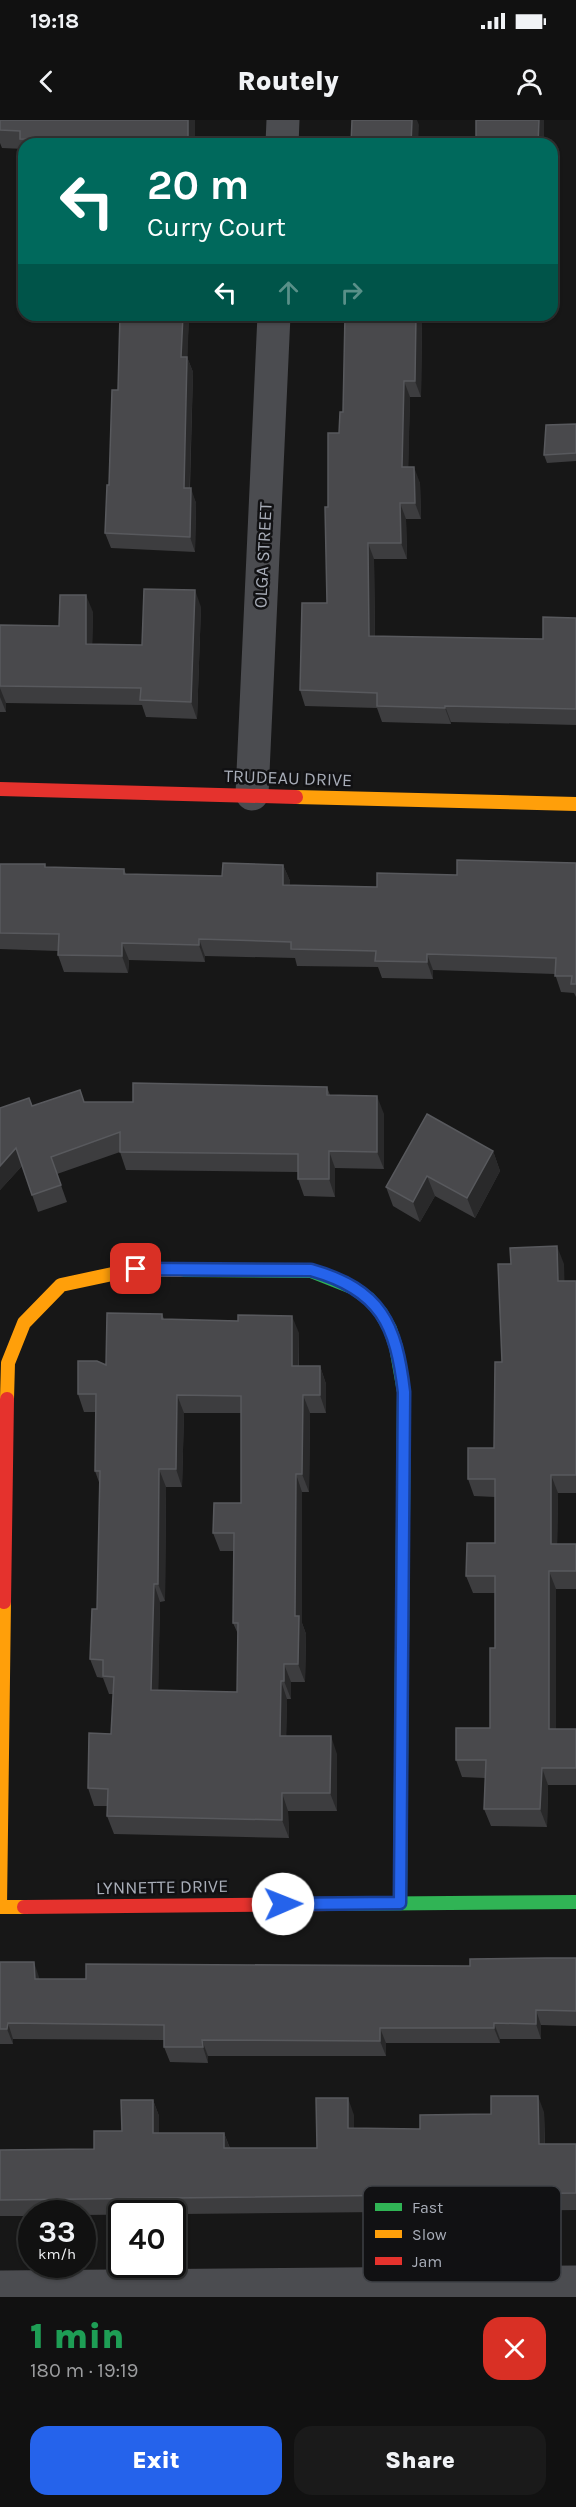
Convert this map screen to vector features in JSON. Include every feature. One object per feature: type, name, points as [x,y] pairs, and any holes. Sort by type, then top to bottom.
[{"type":"street","points":[[282,138],[283,120]]},
{"type":"street","name":"OLGA STREET","points":[[252,794],[274,321]]},
{"type":"street","name":"TRUDEAU DRIVE","points":[[0,789],[576,804]]},
{"type":"street","points":[[0,1907],[8,1363],[24,1323],[61,1285],[136,1269],[311,1270],[334,1277],[355,1288],[379,1308],[392,1332],[400,1362],[404,1392],[400,1903]]},
{"type":"street","name":"LYNNETTE DRIVE","points":[[0,1907],[576,1902]]},
{"type":"street","points":[[0,2287],[576,2282]]},
{"type":"building","points":[[0,120],[188,120],[188,138],[20,138],[20,131],[0,130]]},
{"type":"building","points":[[352,120],[412,120],[411,138],[351,138]]},
{"type":"building","points":[[476,120],[539,120],[538,138],[476,138]]},
{"type":"building","points":[[120,321],[183,321],[181,357],[187,357],[184,488],[191,488],[190,537],[105,533],[112,390],[118,390]]},
{"type":"building","points":[[345,321],[416,321],[415,381],[404,381],[402,467],[414,467],[415,503],[400,503],[401,543],[368,543],[369,636],[543,639],[543,617],[576,618],[576,709],[377,706],[377,693],[300,690],[302,603],[327,603],[325,507],[328,507],[328,433],[339,433],[340,412],[343,412]]},
{"type":"building","points":[[576,424],[576,453],[544,455],[546,425]]},
{"type":"building","points":[[144,589],[195,590],[191,702],[140,700],[141,688],[0,686],[0,625],[59,626],[60,595],[86,595],[86,644],[142,645]]},
{"type":"building","points":[[457,860],[576,863],[576,984],[571,984],[572,976],[555,976],[556,958],[427,954],[427,962],[375,961],[376,951],[291,949],[291,942],[199,939],[199,945],[122,943],[122,956],[58,955],[59,934],[0,933],[0,864],[45,864],[45,867],[124,869],[124,874],[222,876],[223,863],[283,865],[283,885],[377,887],[377,873],[457,875]]},
{"type":"building","points":[[133,1083],[327,1087],[327,1095],[377,1096],[377,1152],[329,1151],[329,1179],[298,1179],[298,1154],[120,1152],[120,1132],[51,1157],[61,1185],[32,1195],[16,1148],[0,1166],[0,1108],[29,1098],[32,1106],[80,1090],[84,1102],[133,1102]]},
{"type":"building","points":[[427,1114],[493,1151],[467,1198],[427,1176],[413,1202],[386,1187]]},
{"type":"building","points":[[557,1246],[558,1281],[576,1281],[576,1475],[551,1475],[551,1544],[576,1544],[576,1571],[549,1571],[549,1729],[576,1729],[576,1768],[542,1768],[540,1809],[484,1809],[486,1760],[456,1760],[456,1728],[490,1728],[490,1648],[495,1648],[495,1576],[466,1576],[467,1543],[495,1543],[495,1479],[468,1479],[468,1448],[494,1448],[495,1362],[502,1362],[498,1264],[511,1264],[510,1248]]},
{"type":"building","points":[[107,1313],[162,1314],[162,1319],[238,1321],[238,1315],[292,1316],[292,1366],[320,1366],[320,1395],[303,1395],[302,1474],[296,1474],[295,1616],[299,1616],[298,1664],[284,1664],[284,1681],[281,1681],[280,1736],[331,1736],[330,1793],[282,1793],[282,1820],[107,1816],[108,1789],[88,1788],[89,1733],[111,1734],[114,1677],[103,1676],[103,1660],[90,1659],[92,1609],[97,1609],[100,1471],[95,1471],[96,1394],[78,1394],[78,1361],[97,1361],[106,1365]],"holes":[[[177,1395],[241,1396],[241,1503],[214,1503],[213,1533],[234,1533],[233,1623],[238,1623],[237,1692],[151,1690],[154,1584],[158,1584],[159,1469],[176,1469]]]},
{"type":"building","points":[[576,1958],[576,2011],[536,2010],[536,2024],[494,2023],[494,2028],[380,2028],[380,2041],[202,2040],[203,2047],[164,2047],[164,2025],[8,2023],[7,2029],[0,2029],[0,1962],[34,1962],[35,1979],[86,1979],[86,1964],[470,1966],[470,1959]]},
{"type":"building","points":[[491,2096],[538,2096],[539,2144],[576,2144],[576,2193],[561,2193],[561,2186],[363,2186],[363,2196],[0,2200],[0,2150],[94,2149],[94,2131],[122,2131],[121,2100],[153,2100],[153,2133],[224,2133],[224,2148],[317,2148],[316,2098],[348,2098],[348,2128],[420,2129],[420,2115],[491,2114]]},
{"type":"traffic: fast","points":[[180,1270],[311,1271],[354,1288],[369,1299],[381,1313],[390,1329],[396,1347],[404,1392],[400,1903]]},
{"type":"traffic: fast","points":[[329,1904],[576,1902]]},
{"type":"traffic: slow","points":[[296,797],[576,804]]},
{"type":"traffic: slow","points":[[7,1399],[8,1363],[24,1323],[61,1285],[136,1269],[180,1270]]},
{"type":"traffic: slow","points":[[4,1602],[0,1907],[24,1907]]},
{"type":"traffic: jam","points":[[0,789],[296,797]]},
{"type":"traffic: jam","points":[[4,1602],[7,1399]]},
{"type":"traffic: jam","points":[[24,1907],[329,1904]]},
{"type":"route","points":[[136,1269],[311,1270],[334,1277],[355,1288],[379,1308],[392,1332],[400,1362],[404,1392],[400,1903],[283,1904]]}]
